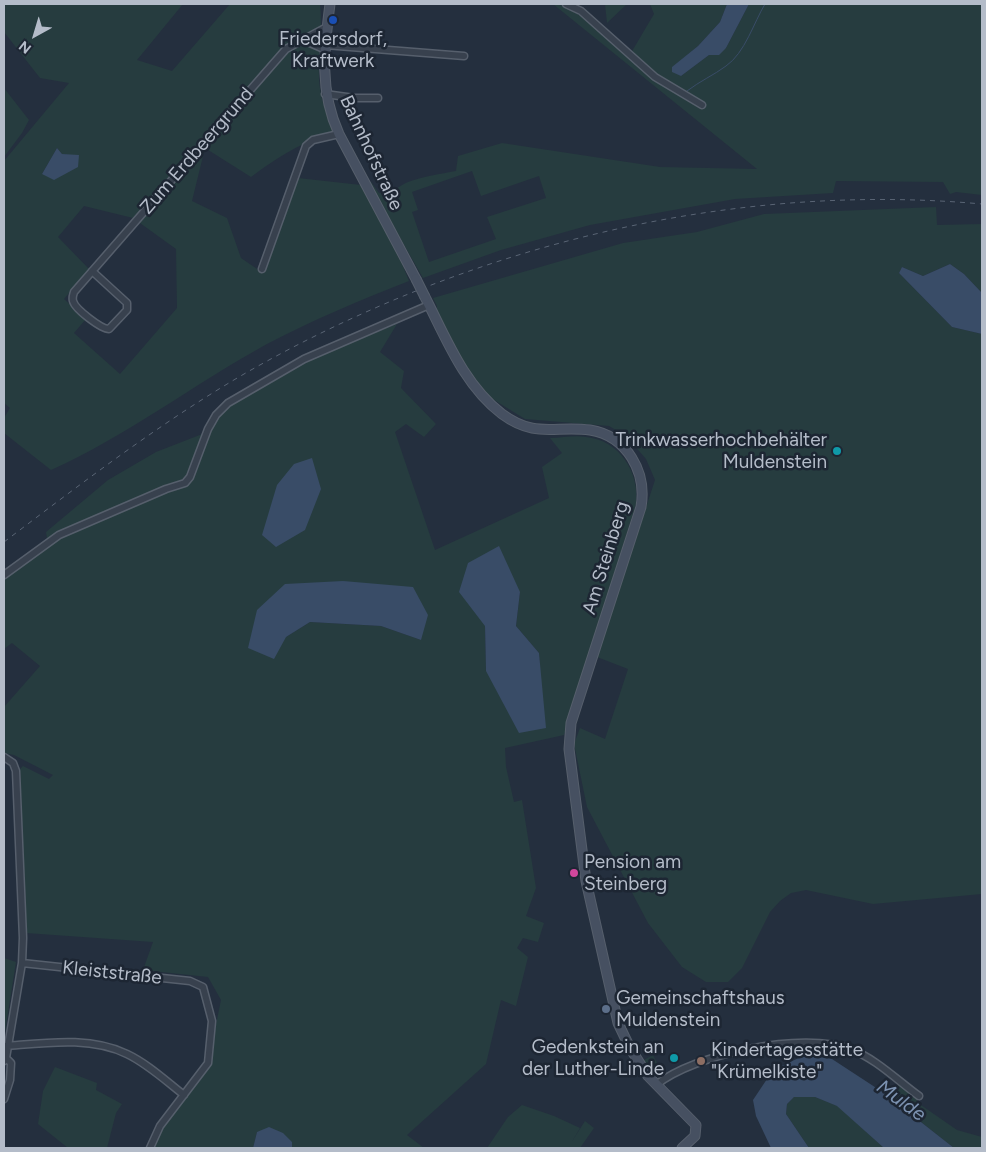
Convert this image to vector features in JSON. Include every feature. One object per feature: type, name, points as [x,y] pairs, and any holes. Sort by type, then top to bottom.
[{"type":"main road","name":"Bahnhofstraße","points":[[330,4],[324,47],[325,94],[339,134],[427,301]]},
{"type":"main road","name":"Am Steinberg","points":[[427,301],[471,382],[502,414],[523,426],[538,430],[583,430],[607,436],[628,452],[640,474],[642,488],[641,507],[569,730],[568,749],[588,893],[618,1023],[633,1054],[656,1086],[695,1122],[697,1131],[682,1148]]},
{"type":"street","points":[[566,4],[581,11],[655,77],[702,105]]},
{"type":"street","name":"Zum Erdbeergrund","points":[[92,271],[127,303],[126,310],[109,328],[100,327],[73,301],[74,292],[92,271],[286,50],[327,27]]},
{"type":"street","points":[[307,38],[310,43],[324,47],[464,56]]},
{"type":"street","points":[[325,94],[360,99],[378,98]]},
{"type":"street","points":[[262,269],[306,146],[314,140],[339,134]]},
{"type":"street","points":[[4,575],[59,535],[187,481],[212,422],[228,403],[304,359],[427,301]]},
{"type":"street","points":[[4,757],[14,762],[16,771],[23,938],[22,964],[5,1046],[5,1059],[11,1063],[4,1099]]},
{"type":"street","name":"Kleiststraße","points":[[22,964],[190,981],[201,985],[207,995],[212,1014],[209,1059],[206,1067],[184,1095]]},
{"type":"street","points":[[5,1046],[71,1042],[107,1047],[136,1059],[184,1095],[160,1126],[150,1148]]},
{"type":"street","points":[[656,1086],[671,1074],[689,1066],[754,1048],[780,1044],[815,1044],[837,1045],[861,1054],[919,1096]]},
{"type":"green space","points":[[4,4],[183,4],[137,60],[172,71],[230,4],[320,4],[320,86],[324,106],[334,132],[291,151],[251,177],[205,148],[192,201],[227,218],[241,258],[263,273],[298,178],[361,185],[409,281],[373,295],[267,344],[107,442],[51,470],[4,433],[4,418],[10,408],[4,403],[4,161],[69,83],[40,78],[4,32]],"holes":[[[57,148],[62,154],[73,156],[42,174]],[[84,206],[133,218],[176,249],[177,308],[120,374],[74,333],[86,319],[64,299],[89,269],[58,237]]]},
{"type":"green space","points":[[553,4],[572,10],[582,17],[628,58],[654,14],[650,4],[727,4],[720,22],[698,46],[673,67],[681,76],[709,55],[726,48],[749,4],[982,4],[982,195],[956,192],[950,194],[943,182],[836,181],[833,193],[735,199],[590,225],[501,250],[423,278],[369,184],[371,182],[379,193],[386,193],[414,180],[456,171],[458,156],[502,143],[660,167],[757,169]],"holes":[[[472,171],[481,196],[539,176],[546,198],[487,217],[496,239],[429,262],[412,212],[418,210],[412,192]]]},
{"type":"green space","points":[[605,4],[627,4],[607,23]]},
{"type":"green space","points":[[4,88],[29,120],[4,157]]},
{"type":"green space","points":[[936,207],[937,225],[982,224],[982,293],[964,274],[950,264],[923,276],[902,267],[899,273],[952,327],[982,334],[982,894],[873,904],[806,890],[791,893],[770,912],[742,968],[728,982],[706,982],[682,967],[648,923],[587,807],[574,744],[580,728],[605,739],[628,669],[597,657],[655,480],[646,459],[626,436],[609,426],[525,419],[486,395],[468,372],[437,312],[437,306],[433,298],[623,243],[697,232],[764,214]]},
{"type":"green space","points":[[397,324],[380,352],[404,371],[401,388],[436,424],[424,437],[406,424],[395,432],[435,550],[549,498],[542,467],[562,453],[550,438],[586,437],[598,439],[608,444],[625,460],[631,470],[635,480],[636,504],[564,735],[505,748],[506,767],[514,802],[522,800],[536,888],[526,916],[544,923],[538,942],[523,938],[517,948],[528,957],[516,1006],[501,1000],[486,1064],[407,1135],[424,1148],[292,1148],[292,1142],[257,1132],[253,1148],[153,1148],[159,1132],[209,1066],[213,1054],[214,1034],[221,1000],[208,977],[143,970],[153,942],[26,933],[20,769],[23,766],[49,779],[53,775],[14,755],[4,753],[4,707],[40,666],[12,643],[4,649],[4,579],[48,545],[46,532],[108,480],[156,452],[210,431],[220,415],[233,404],[320,355]],"holes":[[[343,581],[421,640],[381,626],[310,622],[286,637]],[[520,592],[516,626],[539,653],[540,671],[486,671],[485,626]]]},
{"type":"green space","points":[[4,958],[16,962],[4,1038]]},
{"type":"green space","points":[[653,1055],[657,1063],[647,1070],[644,1060]]},
{"type":"green space","points":[[659,1063],[664,1067],[664,1073],[657,1077],[648,1072]]},
{"type":"green space","points":[[55,1067],[97,1083],[96,1090],[122,1104],[116,1113],[107,1148],[68,1148],[38,1124],[43,1091]]},
{"type":"green space","points":[[899,1084],[916,1097],[918,1103],[957,1130],[982,1137],[982,1148],[954,1148],[884,1093]]},
{"type":"green space","points":[[794,1097],[815,1097],[838,1106],[884,1148],[809,1148],[786,1114],[787,1104]]},
{"type":"green space","points":[[522,1105],[554,1116],[580,1128],[571,1143],[585,1121],[594,1128],[580,1148],[487,1148],[508,1117]]},
{"type":"water","points":[[727,4],[749,4],[726,48],[719,55],[709,55],[681,76],[672,72],[672,67],[698,46],[720,22]]},
{"type":"water","points":[[57,148],[62,154],[79,155],[78,167],[54,180],[42,174]]},
{"type":"water","points":[[950,264],[964,274],[982,293],[982,334],[952,327],[899,273],[902,267],[923,276]]},
{"type":"water","points":[[312,458],[321,489],[305,530],[276,547],[262,535],[277,485],[294,464]]},
{"type":"water","points":[[499,546],[520,592],[516,626],[539,653],[546,728],[519,733],[486,671],[485,626],[459,592],[468,563]]},
{"type":"water","points":[[343,581],[413,587],[428,615],[421,640],[381,626],[310,622],[286,637],[274,659],[248,648],[257,610],[285,584]]},
{"type":"water","points":[[805,1055],[832,1059],[884,1093],[954,1148],[884,1148],[837,1106],[815,1097],[794,1097],[787,1104],[786,1114],[809,1148],[771,1148],[756,1116],[753,1100],[773,1070]]},
{"type":"water","points":[[269,1127],[283,1133],[292,1142],[292,1148],[253,1148],[257,1132]]},
{"type":"waterway","points":[[687,91],[733,60],[744,45],[765,4]]},
{"type":"railway","points":[[4,542],[152,433],[244,374],[329,329],[417,291],[508,258],[601,233],[695,214],[791,203],[886,199],[982,204]]},
{"type":"place","name":"Friedersdorf, Kraftwerk","points":[[333,20]]},
{"type":"place","name":"Trinkwasserhochbehälter Muldenstein","points":[[837,451]]},
{"type":"place","name":"Pension am Steinberg","points":[[574,873]]},
{"type":"place","name":"Gemeinschaftshaus Muldenstein","points":[[606,1009]]},
{"type":"place","name":"Gedenkstein an der Luther-Linde","points":[[674,1058]]},
{"type":"place","name":"Kindertagesstätte \"Krümelkiste\"","points":[[701,1061]]},
{"type":"water label","name":"Mulde","points":[[901,1101]]}]
